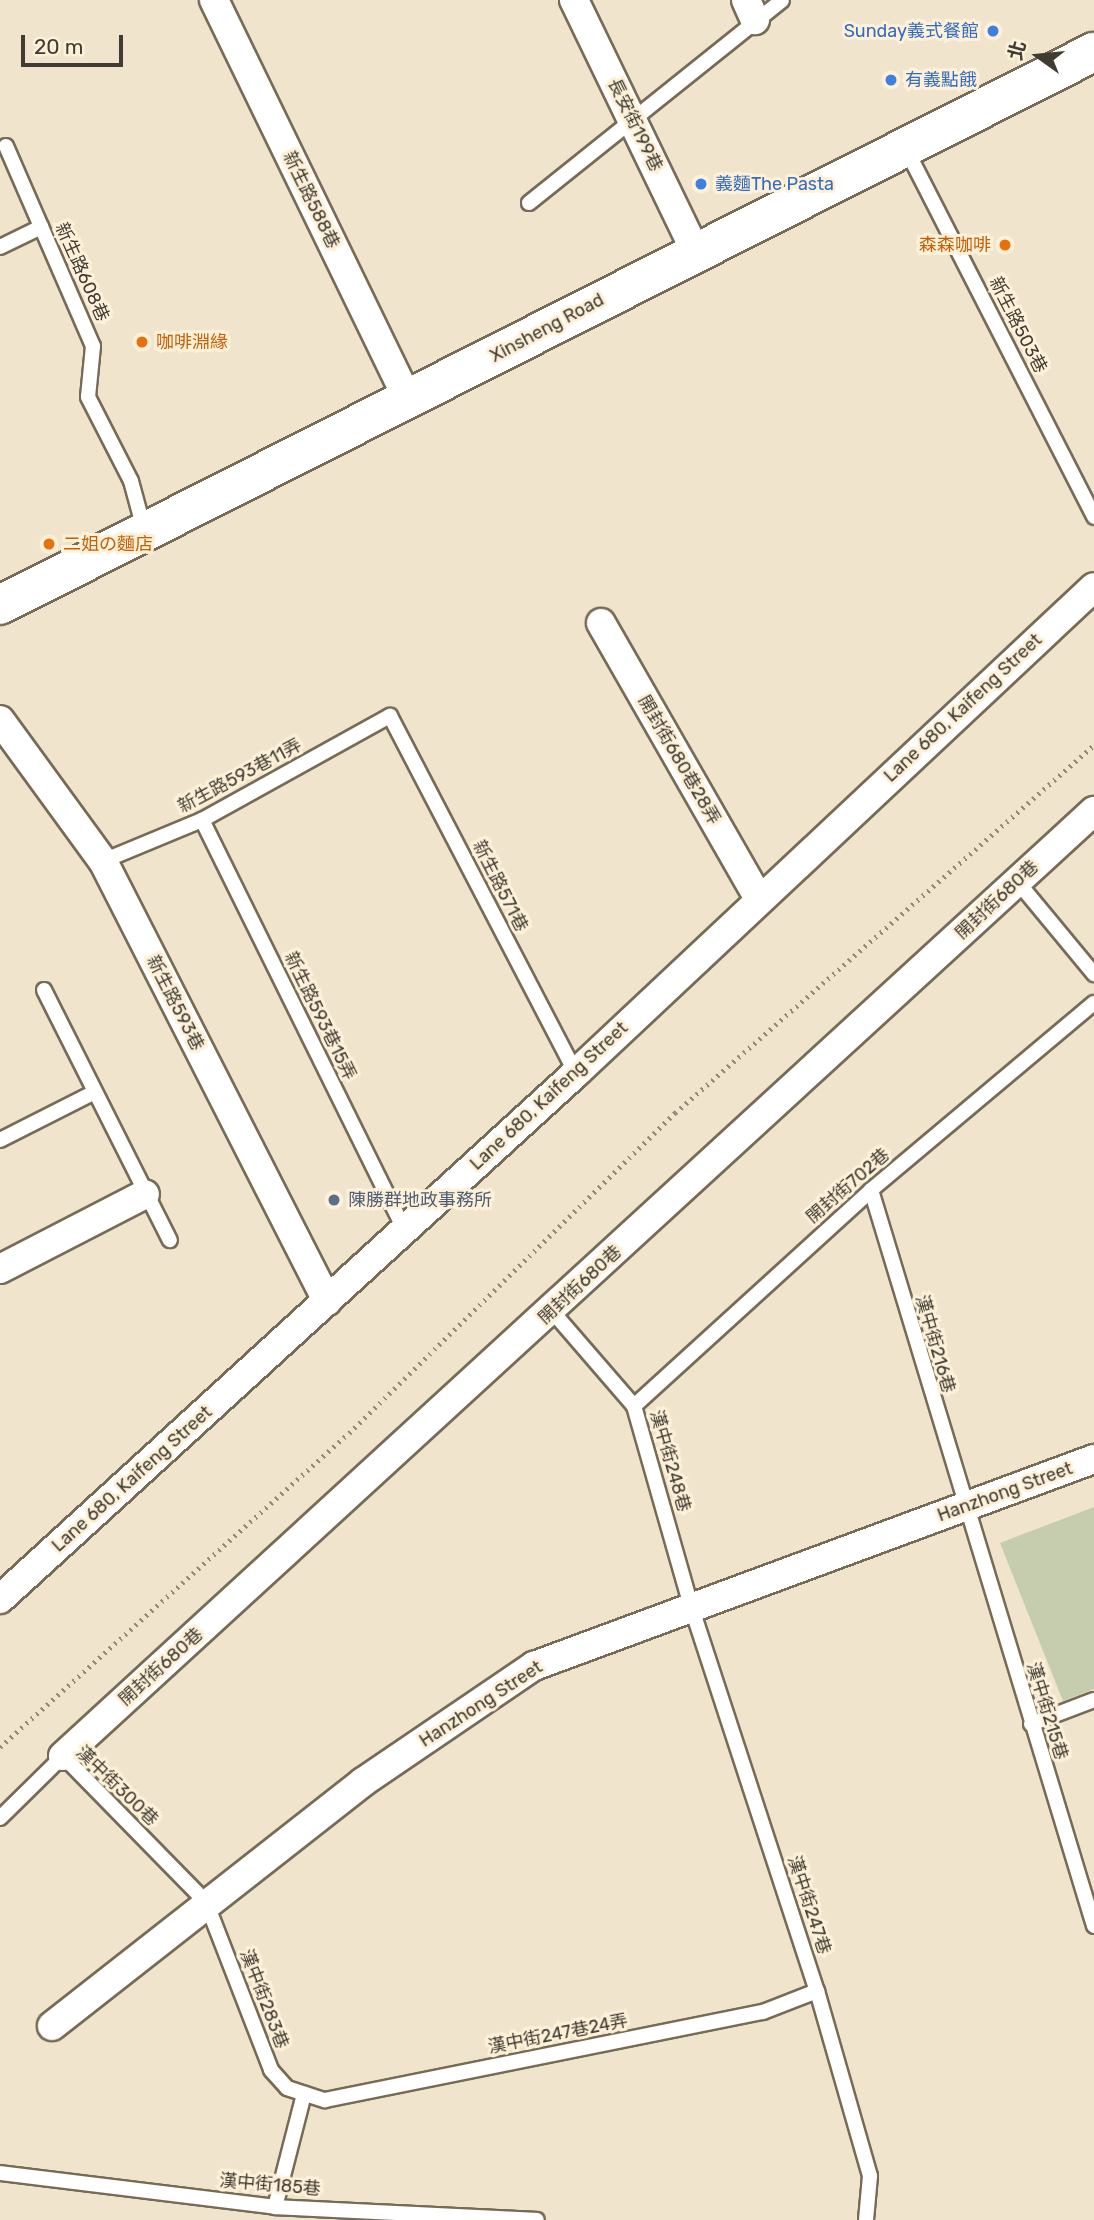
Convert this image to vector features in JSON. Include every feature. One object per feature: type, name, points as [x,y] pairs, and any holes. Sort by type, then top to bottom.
[{"type":"street","name":"新生路588巷","points":[[214,0],[408,400]]},
{"type":"street","name":"長安街199巷","points":[[574,0],[695,250]]},
{"type":"street","name":"Xinsheng Road","points":[[0,605],[146,534],[695,250],[907,151],[1094,52]]},
{"type":"street","name":"Lane 680, Kaifeng Street","points":[[0,1599],[576,1073],[758,897],[1094,587]]},
{"type":"street","name":"開封街680巷28弄","points":[[601,623],[758,897]]},
{"type":"street","name":"新生路593巷","points":[[0,720],[103,861],[327,1301]]},
{"type":"street","name":"開封街680巷","points":[[63,1756],[552,1311],[1094,811]]},
{"type":"street","points":[[0,1269],[145,1194]]},
{"type":"street","name":"Hanzhong Street","points":[[52,2026],[206,1902],[363,1782],[534,1666],[1094,1459]]},
{"type":"lane","points":[[529,203],[634,124],[751,10],[782,0]]},
{"type":"lane","name":"新生路608巷","points":[[6,146],[93,346],[88,397],[131,481],[146,534]]},
{"type":"lane","name":"新生路503巷","points":[[907,151],[1094,517]]},
{"type":"lane","points":[[0,247],[41,227]]},
{"type":"lane","name":"新生路593巷11弄","points":[[103,861],[202,820],[390,716]]},
{"type":"lane","name":"新生路571巷","points":[[390,716],[576,1073]]},
{"type":"lane","name":"新生路593巷15弄","points":[[202,820],[404,1229]]},
{"type":"lane","points":[[1017,881],[1094,974]]},
{"type":"lane","points":[[44,990],[93,1093],[170,1240]]},
{"type":"lane","name":"開封街702巷","points":[[634,1406],[871,1190],[1094,1003]]},
{"type":"lane","points":[[0,1140],[93,1093]]},
{"type":"lane","name":"漢中街216巷","points":[[871,1190],[963,1508]]},
{"type":"lane","name":"漢中街248巷","points":[[552,1311],[634,1406],[691,1606]]},
{"type":"lane","name":"漢中街215巷","points":[[963,1508],[1094,1926]]},
{"type":"lane","name":"漢中街247巷","points":[[691,1606],[817,1992],[870,2176],[866,2220]]},
{"type":"lane","points":[[1031,1724],[1094,1700]]},
{"type":"lane","name":"漢中街300巷","points":[[0,1818],[63,1756],[206,1902]]},
{"type":"lane","name":"漢中街283巷","points":[[206,1902],[271,2070],[287,2088],[304,2094]]},
{"type":"lane","name":"漢中街247巷24弄","points":[[304,2094],[326,2100],[708,2023],[817,1992]]},
{"type":"lane","points":[[275,2207],[304,2094]]},
{"type":"lane","name":"漢中街185巷","points":[[0,2173],[275,2207],[537,2220]]},
{"type":"path","points":[[0,1747],[349,1433],[675,1113],[1094,745]]},
{"type":"green space","points":[[1094,1507],[1094,1689],[1063,1701],[1000,1543]]},
{"type":"place","name":"Sunday義式餐館","points":[[993,31]]},
{"type":"place","name":"有義點餓","points":[[891,80]]},
{"type":"place","name":"義麵The Pasta","points":[[701,184]]},
{"type":"place","name":"森森咖啡","points":[[1005,245]]},
{"type":"place","name":"咖啡淵緣","points":[[142,342]]},
{"type":"place","name":"二姐の麵店","points":[[49,544]]},
{"type":"place","name":"陳勝群地政事務所","points":[[334,1200]]}]
